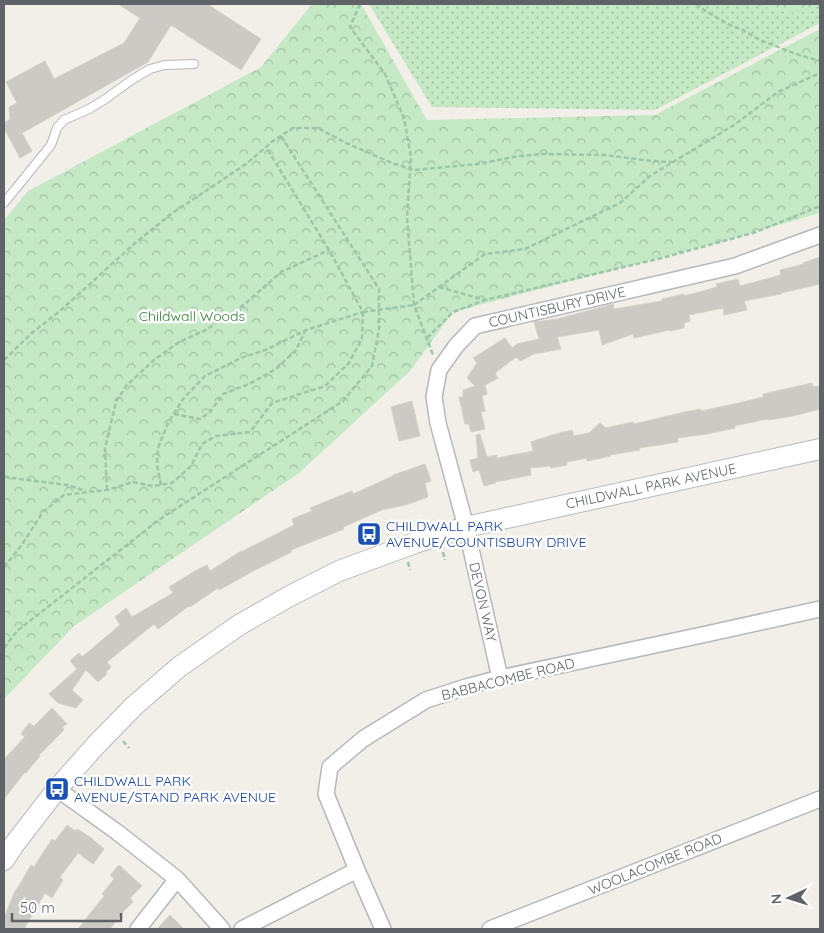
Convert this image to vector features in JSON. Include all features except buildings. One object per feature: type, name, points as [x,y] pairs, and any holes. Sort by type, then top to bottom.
[{"type":"street","name":"COUNTISBURY DRIVE","points":[[466,527],[438,423],[434,397],[439,370],[456,346],[475,326],[734,266],[820,235]]},
{"type":"street","name":"CHILDWALL PARK AVENUE","points":[[4,860],[57,789],[134,706],[179,668],[240,625],[288,597],[339,571],[415,543],[466,527],[820,449]]},
{"type":"street","name":"DEVON WAY","points":[[466,527],[500,678]]},
{"type":"street","name":"BABBACOMBE ROAD","points":[[357,870],[326,794],[330,767],[363,739],[426,700],[500,678],[820,609]]},
{"type":"street","points":[[57,789],[117,832],[177,879],[222,929]]},
{"type":"street","name":"WOOLACOMBE ROAD","points":[[490,929],[820,799]]},
{"type":"street","points":[[242,929],[357,870],[384,929]]},
{"type":"street","points":[[138,929],[177,879]]},
{"type":"lane","points":[[4,203],[50,146],[57,128],[64,120],[89,109],[150,69],[165,64],[194,64]]},
{"type":"path","points":[[360,4],[350,27],[385,74],[404,118],[411,156],[407,217],[414,305],[439,370]]},
{"type":"path","points":[[696,4],[730,25],[758,39],[820,61]]},
{"type":"path","points":[[161,485],[157,465],[158,448],[168,423],[184,399],[205,376],[306,330],[363,312],[414,305],[485,254],[525,249],[620,203],[650,176],[734,125],[778,92],[820,73]]},
{"type":"path","points":[[4,360],[33,332],[67,305],[134,244],[171,214],[246,164],[293,128],[318,128],[346,143],[392,163],[414,170],[478,164],[541,154],[605,155],[674,162]]},
{"type":"path","points":[[4,648],[16,631],[160,519],[343,401],[372,366],[379,329],[379,289],[281,136]]},
{"type":"path","points":[[4,567],[21,546],[43,512],[64,495],[107,490],[133,482],[153,486],[172,483],[191,466],[202,444],[216,436],[250,432],[272,402],[325,386],[350,363],[362,338],[363,312],[329,250],[266,147]]},
{"type":"path","points":[[427,338],[453,312],[485,300],[662,258],[756,232],[820,206]]},
{"type":"path","points":[[107,490],[105,448],[116,402],[126,386],[154,360],[179,342],[206,330],[246,303],[281,272],[329,250]]},
{"type":"path","points":[[439,287],[485,300]]},
{"type":"path","points":[[174,414],[200,419],[210,412],[223,394],[249,384],[276,369],[296,350],[306,330]]},
{"type":"path","points":[[4,477],[67,485],[88,492]]},
{"type":"green space","name":"Childwall Woods","points":[[312,4],[361,4],[427,120],[655,115],[820,29],[820,213],[723,241],[453,312],[410,371],[299,473],[74,626],[4,699],[4,220],[28,191],[261,67]]},
{"type":"green space","points":[[369,4],[820,4],[820,23],[655,110],[432,107]]},
{"type":"green space","points":[[750,4],[817,4],[799,14]]},
{"type":"place","name":"CHILDWALL PARK AVENUE/COUNTISBURY DRIVE","points":[[369,534]]},
{"type":"place","name":"CHILDWALL PARK AVENUE/STAND PARK AVENUE","points":[[57,789]]}]
